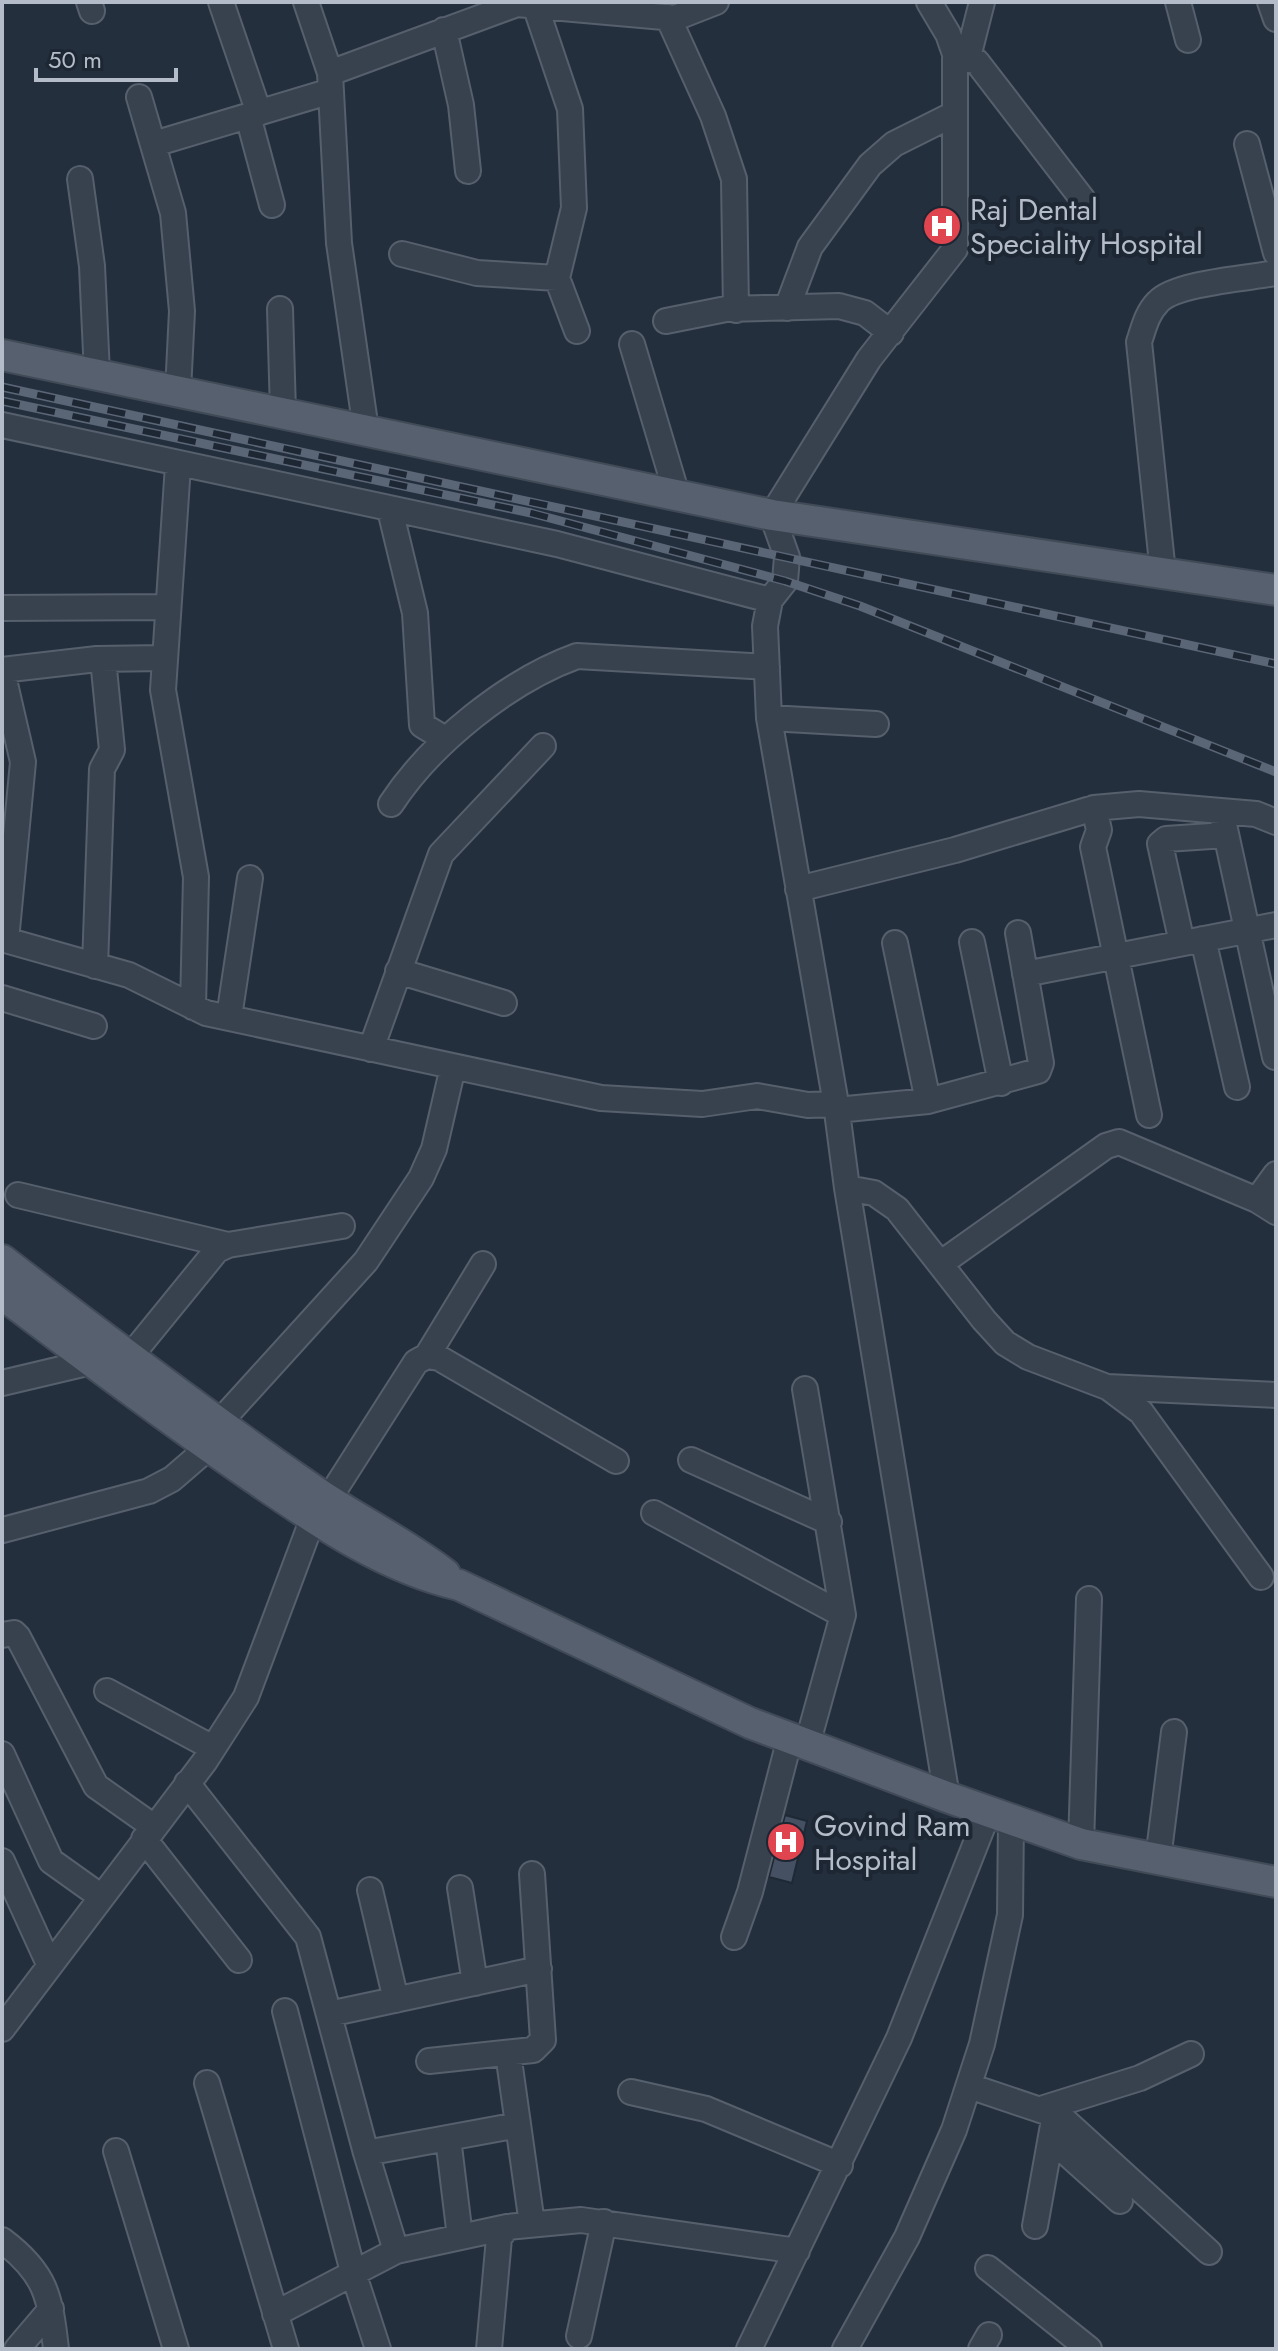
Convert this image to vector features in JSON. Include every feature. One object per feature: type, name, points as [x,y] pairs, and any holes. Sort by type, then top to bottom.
[{"type":"main road","points":[[2,355],[772,515],[1276,590]]},
{"type":"main road","points":[[2,1260],[129,1358],[214,1436]]},
{"type":"main road","points":[[2,1294],[91,1362],[320,1504],[415,1574],[459,1585],[750,1723],[947,1797],[1081,1844],[1276,1882]]},
{"type":"street","points":[[221,2],[253,114],[272,205]]},
{"type":"street","points":[[306,2],[331,82],[339,243],[366,430]]},
{"type":"street","points":[[154,144],[253,114],[331,82],[444,30],[478,9],[531,4],[668,17],[716,2]]},
{"type":"street","points":[[929,2],[962,56],[977,62],[1084,201]]},
{"type":"street","points":[[947,1797],[847,1188],[837,1107],[769,718],[765,626],[770,600],[785,581],[787,557],[772,515],[869,359],[955,249],[954,114],[962,56],[982,2]]},
{"type":"street","points":[[1178,2],[1188,40]]},
{"type":"street","points":[[1270,2],[1276,19]]},
{"type":"street","points":[[531,4],[570,109],[574,208],[557,278],[577,331]]},
{"type":"street","points":[[668,17],[713,116],[734,179],[736,310]]},
{"type":"street","points":[[444,30],[461,105],[468,171]]},
{"type":"street","points":[[139,97],[173,213],[182,311],[178,391]]},
{"type":"street","points":[[787,308],[810,247],[870,165],[894,144],[954,114]]},
{"type":"street","points":[[1247,144],[1276,253]]},
{"type":"street","points":[[80,179],[92,266],[97,374]]},
{"type":"street","points":[[402,254],[477,273],[557,278]]},
{"type":"street","points":[[1163,573],[1139,342],[1146,317],[1160,299],[1177,291],[1276,273]]},
{"type":"street","points":[[666,321],[715,310],[853,308],[891,333]]},
{"type":"street","points":[[280,309],[283,412]]},
{"type":"street","points":[[632,344],[677,495]]},
{"type":"street","points":[[2,425],[557,544],[770,600]]},
{"type":"street","points":[[178,465],[164,658],[166,720],[196,877],[193,1007]]},
{"type":"street","points":[[390,510],[415,613],[422,725],[445,739]]},
{"type":"street","points":[[2,608],[168,607]]},
{"type":"street","points":[[391,804],[413,771],[445,739],[538,674],[577,656],[767,667]]},
{"type":"street","points":[[164,658],[103,659],[2,670],[23,762],[4,940],[147,982],[193,1007],[229,1017],[618,1101],[702,1104],[757,1096],[837,1107],[928,1101],[1033,1075],[1040,1068],[1018,933]]},
{"type":"street","points":[[95,966],[102,769],[112,750],[103,659]]},
{"type":"street","points":[[769,718],[876,724]]},
{"type":"street","points":[[371,1049],[441,854],[543,746]]},
{"type":"street","points":[[798,889],[955,850],[1094,808],[1139,804],[1223,823]]},
{"type":"street","points":[[1094,808],[1099,830],[1093,847],[1149,1115]]},
{"type":"street","points":[[1237,1087],[1160,844],[1166,839],[1256,814],[1276,822]]},
{"type":"street","points":[[1223,823],[1275,1057]]},
{"type":"street","points":[[229,1017],[250,878]]},
{"type":"street","points":[[1025,974],[1276,925]]},
{"type":"street","points":[[972,942],[1001,1083]]},
{"type":"street","points":[[895,943],[928,1101]]},
{"type":"street","points":[[398,971],[504,1003]]},
{"type":"street","points":[[2,998],[94,1026]]},
{"type":"street","points":[[3,1530],[149,1491],[172,1479],[214,1436],[366,1261],[421,1178],[434,1149],[453,1067]]},
{"type":"street","points":[[940,1264],[1112,1143],[1126,1144],[1266,1206],[1276,1174]]},
{"type":"street","points":[[847,1188],[887,1199],[1005,1343],[1028,1357],[1123,1395],[1141,1412],[1261,1577]]},
{"type":"street","points":[[18,1195],[228,1245],[342,1226]]},
{"type":"street","points":[[129,1358],[208,1260],[228,1245]]},
{"type":"street","points":[[3,2026],[213,1748],[246,1697],[320,1504],[416,1362],[427,1356],[483,1264]]},
{"type":"street","points":[[427,1356],[439,1358],[616,1461]]},
{"type":"street","points":[[2,1383],[91,1362]]},
{"type":"street","points":[[1107,1387],[1276,1395]]},
{"type":"street","points":[[734,1937],[843,1615],[805,1389]]},
{"type":"street","points":[[691,1460],[829,1522]]},
{"type":"street","points":[[654,1513],[843,1615]]},
{"type":"street","points":[[1081,1844],[1089,1599]]},
{"type":"street","points":[[2,1635],[14,1633],[18,1637],[96,1786],[149,1833],[239,1960]]},
{"type":"street","points":[[107,1691],[213,1748]]},
{"type":"street","points":[[1158,1859],[1174,1732]]},
{"type":"street","points":[[2,1754],[51,1861],[100,1896]]},
{"type":"street","points":[[187,1783],[302,1924],[396,2251]]},
{"type":"street","points":[[845,2349],[907,2237],[954,2130],[982,2044],[1010,1915],[1000,1814]]},
{"type":"street","points":[[749,2349],[840,2165],[1000,1814]]},
{"type":"street","points":[[2,1861],[49,1964]]},
{"type":"street","points":[[429,2061],[533,2050],[543,2040],[532,1874]]},
{"type":"street","points":[[460,1888],[475,1983]]},
{"type":"street","points":[[370,1890],[396,2000]]},
{"type":"street","points":[[329,2014],[539,1969]]},
{"type":"street","points":[[285,2011],[353,2272],[378,2349]]},
{"type":"street","points":[[508,2053],[532,2224]]},
{"type":"street","points":[[1049,2111],[1140,2078],[1191,2054]]},
{"type":"street","points":[[207,2083],[286,2349]]},
{"type":"street","points":[[969,2086],[1049,2111],[1077,2128],[1209,2252]]},
{"type":"street","points":[[631,2092],[706,2109],[840,2165]]},
{"type":"street","points":[[1035,2226],[1051,2139],[1049,2111]]},
{"type":"street","points":[[366,2153],[518,2125]]},
{"type":"street","points":[[448,2138],[460,2237]]},
{"type":"street","points":[[1051,2139],[1120,2201]]},
{"type":"street","points":[[116,2151],[176,2349]]},
{"type":"street","points":[[275,2314],[396,2251],[507,2227],[604,2222],[797,2251]]},
{"type":"street","points":[[579,2336],[604,2222]]},
{"type":"street","points":[[489,2349],[499,2238],[507,2227]]},
{"type":"street","points":[[2,2240],[39,2274],[51,2309],[56,2349]]},
{"type":"street","points":[[988,2268],[1062,2340],[1089,2349]]},
{"type":"street","points":[[17,2349],[51,2309]]},
{"type":"building","points":[[785,1815],[807,1821],[792,1883],[769,1877]]},
{"type":"railway","points":[[2,387],[1276,664]]},
{"type":"railway","points":[[2,401],[531,513],[785,581],[860,606],[1276,772]]},
{"type":"place","name":"Raj Dental Speciality Hospital","points":[[942,226]]},
{"type":"place","name":"Govind Ram Hospital","points":[[786,1842]]}]
